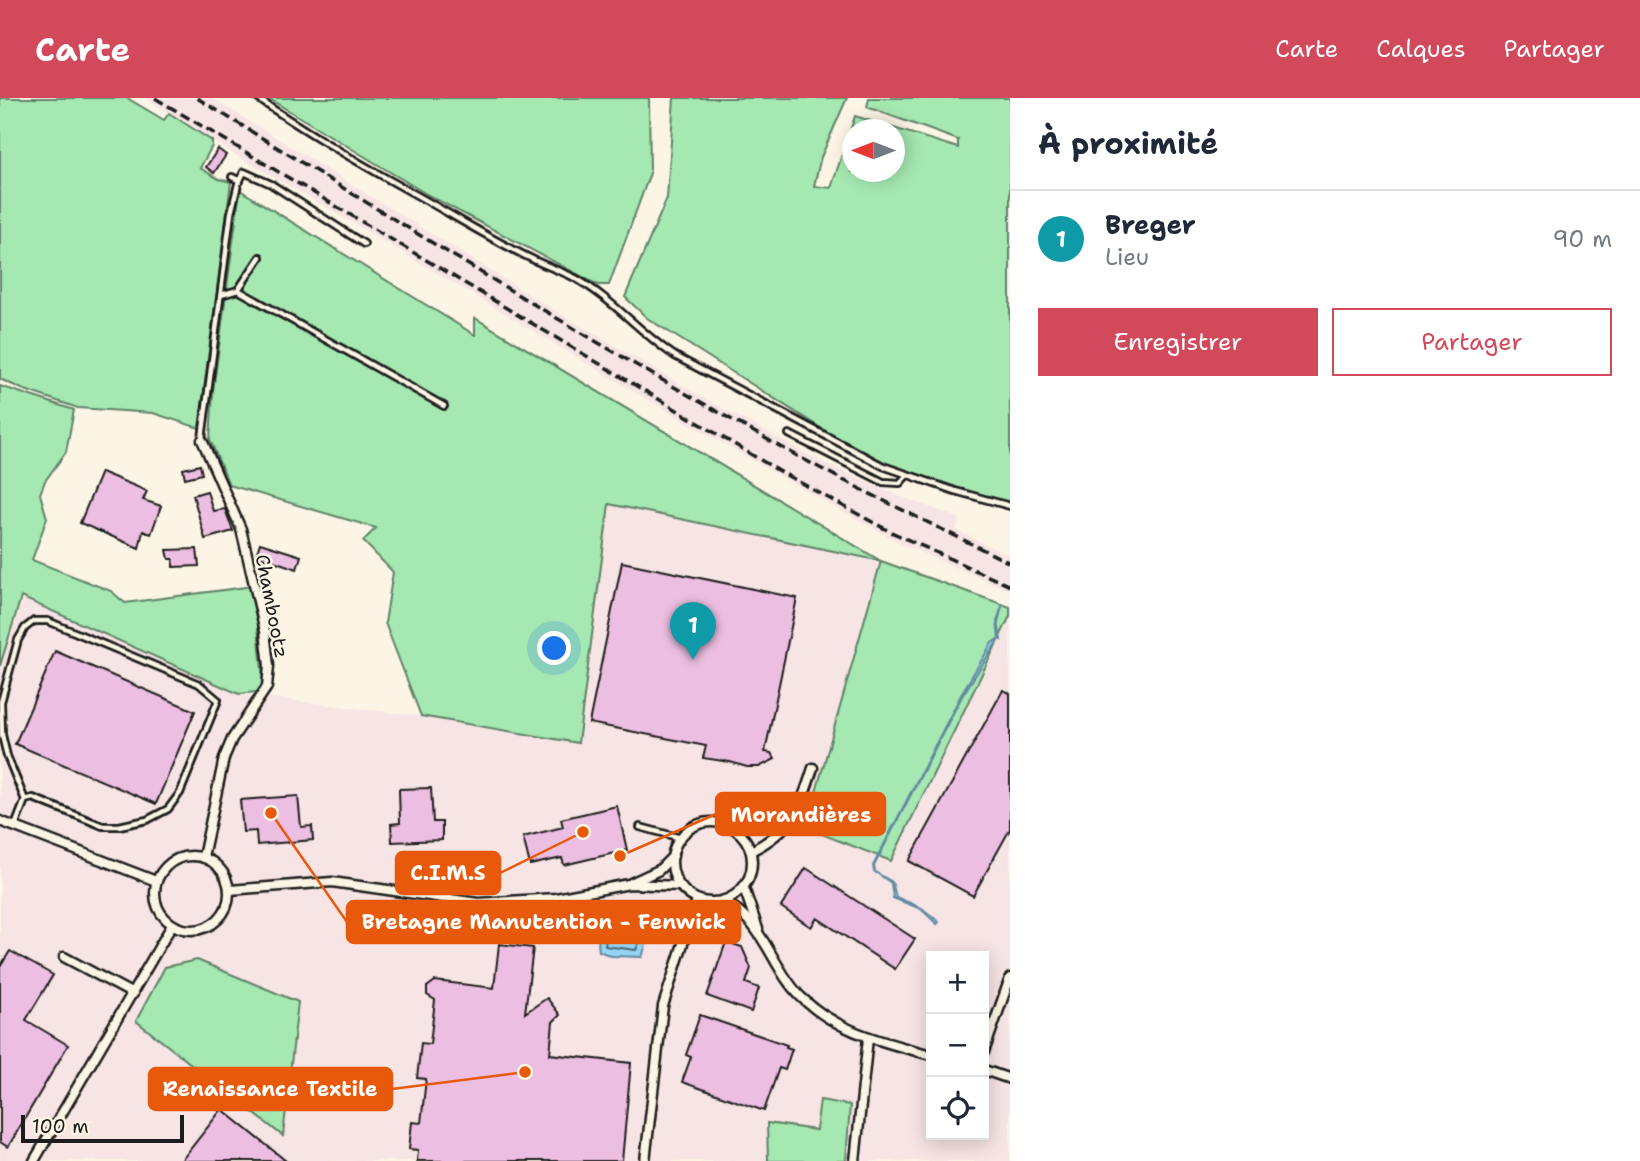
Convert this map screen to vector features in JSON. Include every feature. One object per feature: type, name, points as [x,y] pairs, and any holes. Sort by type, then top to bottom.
[{"type":"street","name":"Chambootz","points":[[202,440],[241,528],[265,631],[269,666],[267,687],[232,739],[224,758],[203,857]]},
{"type":"street","points":[[751,851],[771,841],[800,807],[813,768]]},
{"type":"street","points":[[0,821],[156,881]]},
{"type":"street","points":[[629,884],[659,870],[673,856],[681,838],[690,829],[714,822],[737,830],[745,839],[751,851],[750,876],[744,888],[734,896],[722,901],[698,900],[680,886],[673,866],[673,856]]},
{"type":"street","points":[[180,857],[203,857],[216,864],[226,876],[230,890],[229,902],[216,922],[194,931],[183,930],[162,917],[154,894],[156,881],[169,862],[180,857]]},
{"type":"street","points":[[230,890],[332,882],[478,903],[556,898],[629,884],[680,886]]},
{"type":"street","points":[[744,888],[760,935]]},
{"type":"street","points":[[645,1161],[663,1006],[698,900]]},
{"type":"street","points":[[722,901],[737,908],[760,935],[799,994],[831,1021],[868,1038],[926,1054]]},
{"type":"street","points":[[34,1161],[172,925]]},
{"type":"street","points":[[64,957],[133,994]]},
{"type":"street","points":[[989,1038],[1010,978]]},
{"type":"street","points":[[855,1161],[868,1038]]},
{"type":"street","points":[[989,1072],[1010,1079]]},
{"type":"lane","points":[[257,98],[317,139],[478,230],[596,291],[617,306],[653,342],[675,356],[883,466],[1010,506]]},
{"type":"lane","points":[[202,440],[231,213],[244,172],[271,184],[364,244]]},
{"type":"lane","points":[[232,177],[240,181]]},
{"type":"lane","points":[[221,295],[238,290],[260,257]]},
{"type":"lane","points":[[238,290],[444,406]]},
{"type":"lane","points":[[789,434],[883,482],[900,483],[906,475]]},
{"type":"lane","points":[[15,826],[25,800],[7,756],[2,735],[1,702],[18,640],[25,628],[34,621],[48,621],[199,684],[218,700],[180,793],[168,809],[147,820],[119,826],[103,826],[33,798],[25,800]]},
{"type":"lane","points":[[640,827],[681,838]]},
{"type":"shaded area","points":[[145,98],[212,98],[551,308],[697,394],[818,460],[960,519],[956,530],[1010,556],[1010,591],[904,545],[825,502],[235,155]]},
{"type":"shaded area","points":[[609,504],[881,562],[806,828],[891,861],[1010,616],[1010,1161],[0,1161],[0,666],[21,597],[239,694],[453,720],[578,743]]},
{"type":"green space","points":[[0,98],[127,98],[164,120],[169,113],[212,141],[200,168],[219,179],[231,182],[199,428],[153,413],[78,408],[0,379]]},
{"type":"green space","points":[[268,98],[649,98],[650,173],[609,285],[598,285],[428,195]]},
{"type":"green space","points":[[674,98],[847,98],[821,157],[814,186],[831,188],[842,155],[842,182],[905,182],[905,132],[958,148],[958,140],[867,107],[869,98],[1010,98],[1010,506],[865,456],[647,318],[625,297],[667,198]]},
{"type":"green space","points":[[240,190],[475,335],[475,318],[881,561],[609,504],[578,743],[421,716],[385,623],[393,572],[363,541],[376,528],[229,485],[210,440],[213,391]]},
{"type":"green space","points":[[0,386],[74,410],[66,452],[45,481],[40,494],[47,518],[32,560],[111,591],[125,603],[254,586],[264,691],[239,694],[21,597],[0,666]]},
{"type":"green space","points":[[881,561],[1010,607],[1010,616],[891,861],[806,828]]},
{"type":"green space","points":[[197,960],[298,1002],[283,1136],[136,1021],[165,967]]},
{"type":"green space","points":[[820,1100],[850,1105],[846,1161],[768,1161],[767,1123],[816,1130]]},
{"type":"water","points":[[1003,603],[998,622],[1001,640],[999,639],[962,696],[874,866],[875,872],[873,866],[963,691],[992,643],[999,638],[997,621]]},
{"type":"water","points":[[878,873],[892,882],[896,897],[922,908],[939,922],[937,924],[921,909],[893,898],[891,883]]},
{"type":"water","points":[[647,916],[652,918],[653,923],[642,957],[611,956],[599,951],[598,941],[605,927],[620,920]]},
{"type":"building","points":[[218,149],[226,155],[214,173],[206,167]]},
{"type":"building","points":[[200,465],[202,474],[185,478],[183,469]]},
{"type":"building","points":[[101,472],[147,491],[143,500],[161,506],[151,534],[143,531],[139,548],[80,523]]},
{"type":"building","points":[[207,491],[213,511],[225,509],[233,531],[205,539],[193,495]]},
{"type":"building","points":[[260,543],[301,556],[297,569],[256,555]]},
{"type":"building","points":[[197,549],[199,566],[173,567],[173,559],[169,559],[167,550]]},
{"type":"building","points":[[622,562],[797,598],[765,752],[771,753],[775,759],[759,767],[747,767],[703,758],[706,746],[589,723]]},
{"type":"building","points":[[55,651],[195,711],[156,804],[15,744]]},
{"type":"building","points":[[1003,690],[1010,693],[1010,829],[973,896],[909,861]]},
{"type":"building","points":[[431,788],[433,822],[442,822],[442,840],[392,842],[391,824],[400,823],[399,789]]},
{"type":"building","points":[[298,796],[301,827],[312,826],[313,840],[257,845],[256,831],[243,832],[240,800]]},
{"type":"building","points":[[617,806],[627,850],[564,865],[562,858],[530,865],[523,837],[563,827],[561,819]]},
{"type":"building","points":[[806,868],[915,939],[895,969],[817,918],[811,927],[781,907]]},
{"type":"building","points":[[726,942],[742,947],[751,968],[746,983],[759,988],[751,1012],[707,996]]},
{"type":"building","points":[[499,944],[533,948],[525,1013],[547,998],[560,1015],[553,1022],[550,1054],[631,1063],[622,1161],[417,1161],[418,1150],[409,1149],[412,1122],[421,1123],[426,1079],[417,1078],[421,1043],[430,1044],[435,1000],[427,995],[427,987],[435,981],[494,988]]},
{"type":"building","points":[[10,951],[53,975],[26,1020],[68,1045],[8,1147],[0,1142],[0,967]]},
{"type":"building","points":[[700,1015],[792,1049],[785,1070],[779,1068],[764,1111],[682,1082],[691,1057],[686,1055]]},
{"type":"building","points":[[222,1109],[286,1161],[181,1161]]},
{"type":"railway","points":[[155,98],[779,471],[889,531],[1010,586]]},
{"type":"railway","points":[[197,98],[488,277],[709,407],[839,478],[1010,563]]},
{"type":"place","name":"Breger","points":[[693,660]]},
{"type":"place","name":"Bretagne Manutention - Fenwick","points":[[271,813]]},
{"type":"place","name":"C.I.M.S","points":[[583,832]]},
{"type":"place","name":"Morandières","points":[[620,856]]},
{"type":"place","name":"Renaissance Textile","points":[[525,1072]]}]
